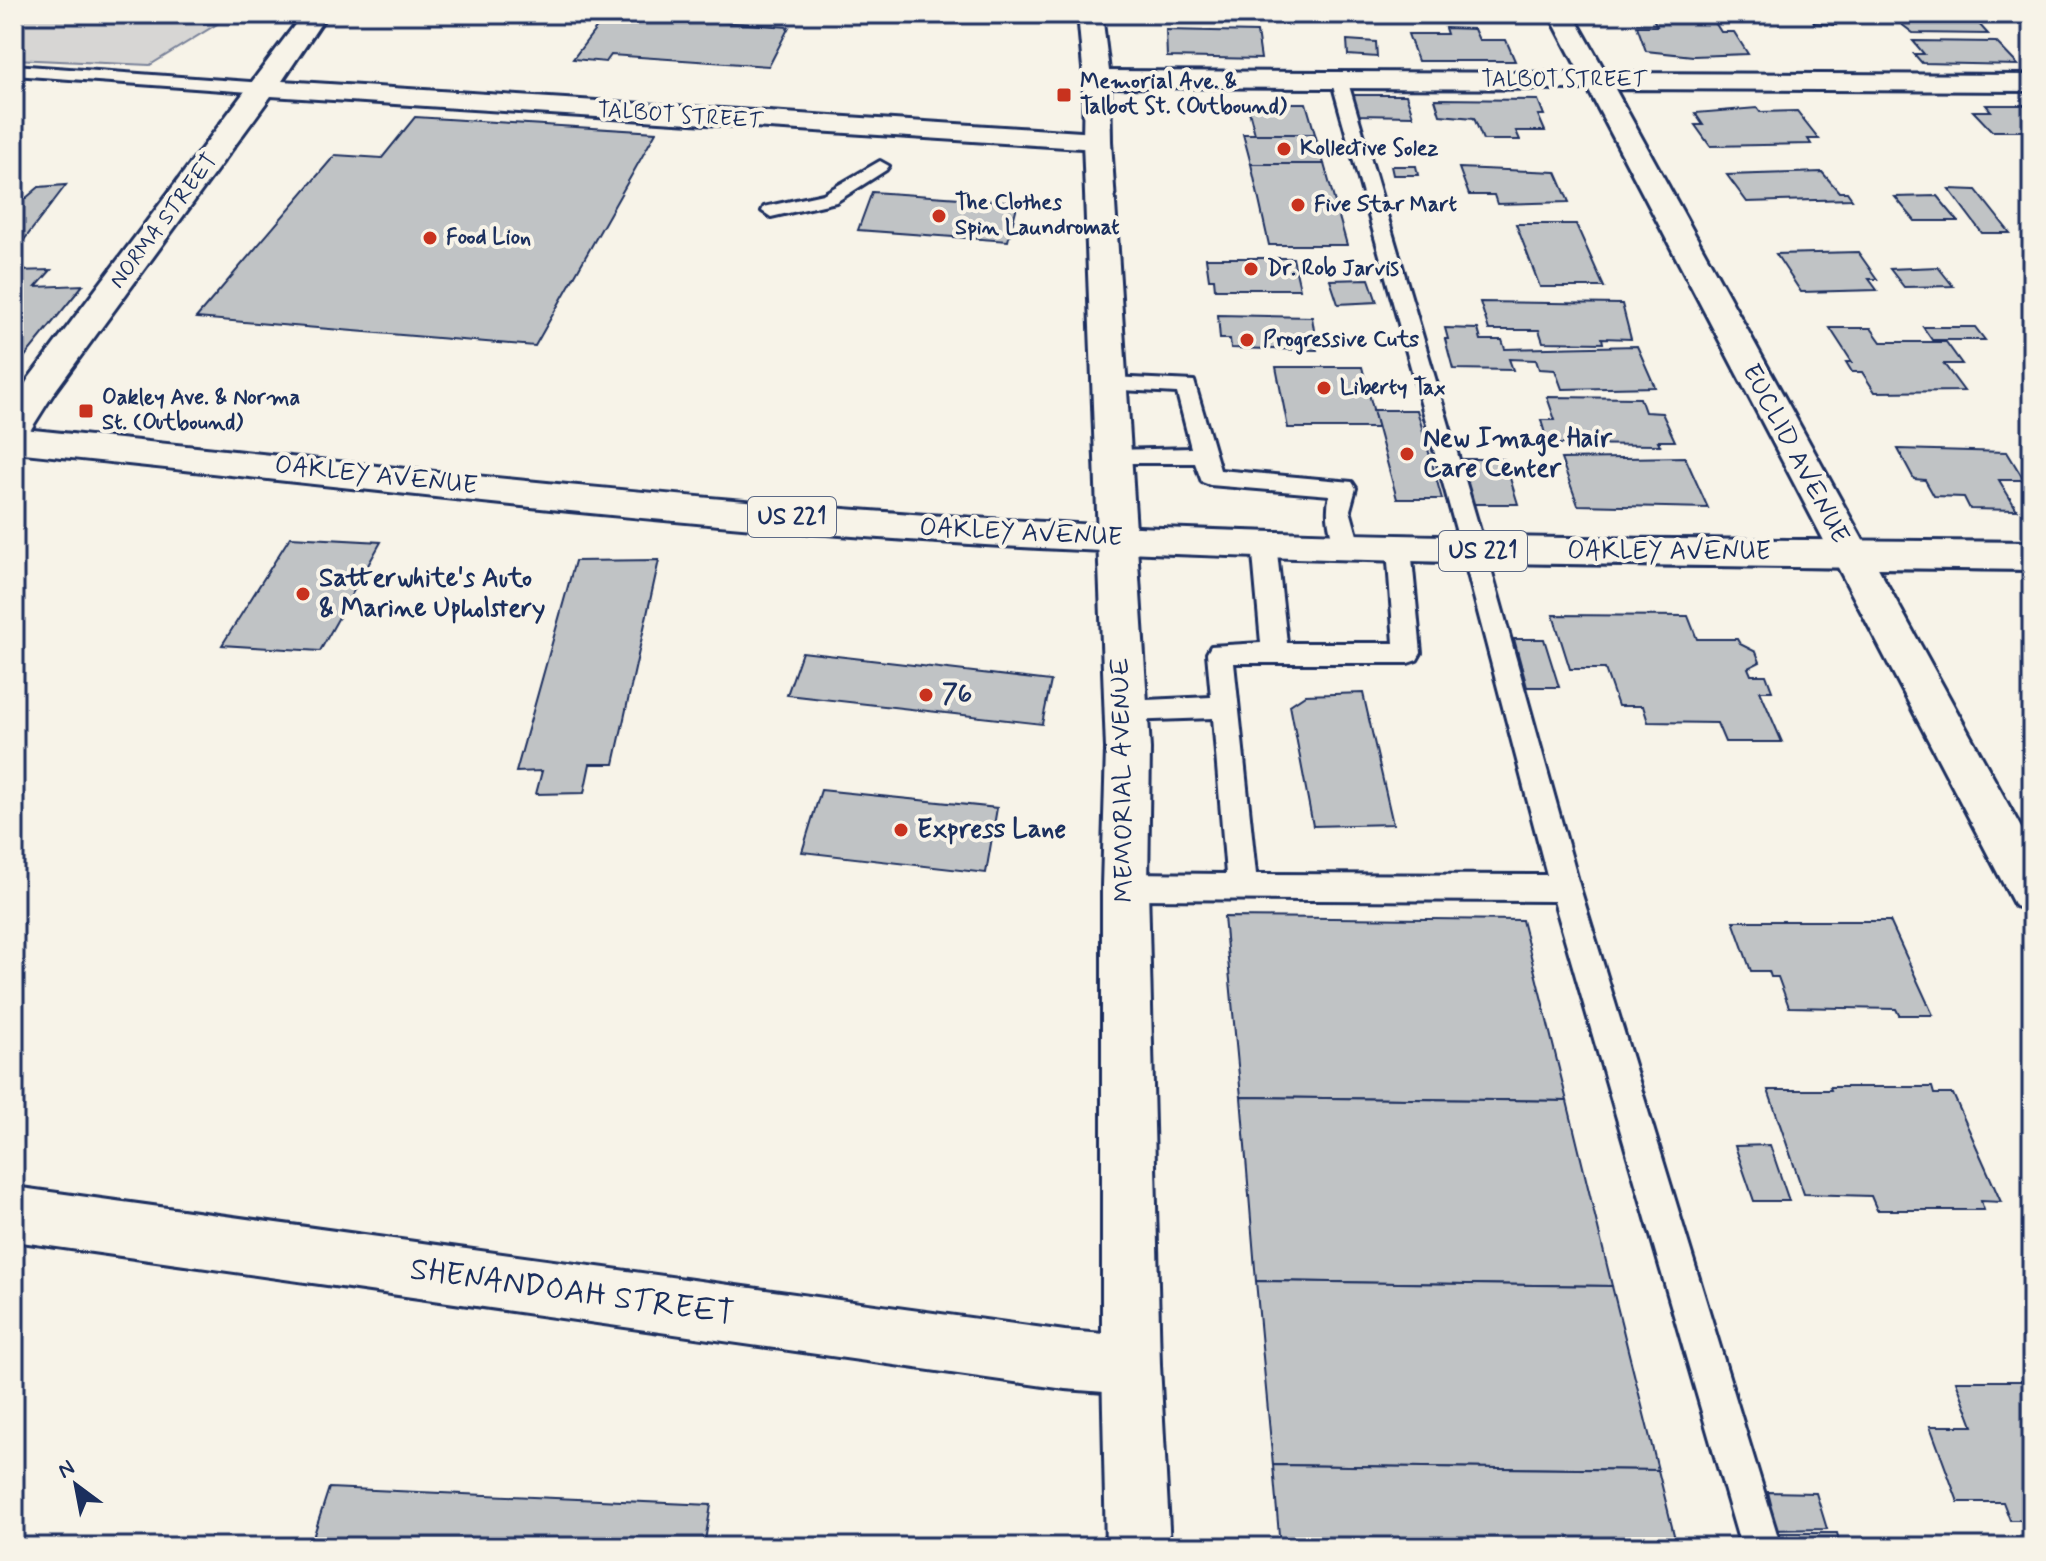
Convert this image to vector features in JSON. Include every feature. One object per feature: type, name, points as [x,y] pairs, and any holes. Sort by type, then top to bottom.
[{"type":"street","name":"NORMA STREET","points":[[14,429],[41,386],[264,88],[315,14]]},
{"type":"street","name":"MEMORIAL AVENUE","points":[[1090,14],[1097,79],[1097,141],[1119,539],[1125,711],[1131,1365],[1138,1547]]},
{"type":"street","name":"EUCLID AVENUE","points":[[1561,14],[2032,892]]},
{"type":"street","name":"TALBOT STREET","points":[[1097,79],[2032,83]]},
{"type":"street","name":"TALBOT STREET","points":[[264,88],[1097,141]]},
{"type":"street","name":"OAKLEY AVENUE","points":[[14,440],[842,522],[1119,539],[1474,551],[2032,556]]},
{"type":"street","name":"SHENANDOAH STREET","points":[[14,1214],[1065,1360],[1131,1365]]},
{"type":"lane","points":[[14,70],[264,88]]},
{"type":"lane","points":[[1339,79],[1474,551],[1565,888],[1761,1547]]},
{"type":"lane","points":[[771,211],[807,208],[830,200],[880,166]]},
{"type":"lane","points":[[1111,384],[1186,386],[1210,477],[1344,488],[1338,510],[1348,546]]},
{"type":"lane","points":[[1115,458],[1204,455]]},
{"type":"lane","points":[[1264,543],[1275,653]]},
{"type":"lane","points":[[1242,885],[1220,653],[1408,653],[1399,548]]},
{"type":"lane","points":[[1125,711],[1225,707]]},
{"type":"lane","points":[[1125,886],[1565,888]]},
{"type":"shaded area","points":[[14,14],[217,24],[150,65],[14,59]]},
{"type":"building","points":[[146,14],[233,14],[228,19]]},
{"type":"building","points":[[607,14],[789,27],[769,66],[611,55],[606,62],[573,59]]},
{"type":"building","points":[[1812,14],[1833,14],[1836,25],[1814,23]]},
{"type":"building","points":[[1888,14],[1970,14],[1988,34],[1913,33]]},
{"type":"building","points":[[1653,19],[1714,21],[1721,32],[1734,32],[1748,54],[1693,56],[1646,51],[1637,26],[1657,26]]},
{"type":"building","points":[[1445,28],[1474,29],[1479,40],[1506,40],[1515,61],[1418,61],[1408,34],[1447,34]]},
{"type":"building","points":[[1166,30],[1257,32],[1261,59],[1167,57]]},
{"type":"building","points":[[1347,40],[1376,42],[1377,57],[1348,55]]},
{"type":"building","points":[[1913,41],[1996,42],[2018,65],[1922,63],[1914,54],[1924,54]]},
{"type":"building","points":[[1351,95],[1406,95],[1413,116],[1356,115]]},
{"type":"building","points":[[1435,99],[1538,100],[1544,115],[1538,115],[1545,131],[1516,131],[1520,140],[1483,140],[1474,118],[1440,115]]},
{"type":"building","points":[[1247,103],[1306,103],[1315,134],[1255,134]]},
{"type":"building","points":[[1986,105],[2032,105],[2032,131],[1992,131],[1973,111],[1991,111]]},
{"type":"building","points":[[1757,108],[1760,112],[1797,111],[1819,139],[1808,139],[1811,144],[1710,146],[1695,125],[1703,125],[1695,113]]},
{"type":"building","name":"Food Lion","points":[[415,117],[656,132],[535,346],[196,318],[335,155],[382,158]]},
{"type":"building","points":[[1243,134],[1315,134],[1324,164],[1251,164]]},
{"type":"building","name":"Five Star Mart","points":[[1251,164],[1324,164],[1347,245],[1269,245]]},
{"type":"building","points":[[1391,166],[1416,166],[1418,175],[1393,175]]},
{"type":"building","points":[[1459,168],[1556,172],[1569,202],[1497,204],[1494,195],[1469,195]]},
{"type":"building","points":[[1822,172],[1839,192],[1847,192],[1852,199],[1747,202],[1727,175]]},
{"type":"building","points":[[66,185],[14,253],[14,198],[26,198],[39,187]]},
{"type":"building","points":[[1949,189],[1976,190],[2010,233],[1982,233]]},
{"type":"building","name":"The Clothes Spin Laundromat","points":[[872,192],[1018,202],[1008,241],[858,230]]},
{"type":"building","points":[[1937,196],[1958,221],[1915,221],[1895,197]]},
{"type":"building","points":[[1516,224],[1576,224],[1604,287],[1540,287]]},
{"type":"building","points":[[1858,252],[1877,279],[1869,279],[1877,290],[1801,292],[1776,254]]},
{"type":"building","name":"Dr. Rob Jarvis","points":[[1206,258],[1293,258],[1300,289],[1215,289],[1214,279],[1209,279]]},
{"type":"building","points":[[1938,267],[1953,286],[1904,287],[1890,269]]},
{"type":"building","points":[[51,270],[36,287],[83,285],[14,370],[14,271]]},
{"type":"building","points":[[1369,279],[1377,302],[1338,304],[1330,280]]},
{"type":"building","points":[[1480,302],[1622,304],[1631,339],[1602,338],[1603,343],[1543,342],[1539,330],[1489,330]]},
{"type":"building","points":[[1218,315],[1312,317],[1317,350],[1231,348],[1230,339],[1220,339]]},
{"type":"building","points":[[1923,327],[1975,327],[1985,340],[1932,340]]},
{"type":"building","points":[[1445,328],[1478,329],[1481,340],[1502,340],[1505,349],[1637,346],[1655,387],[1562,389],[1555,370],[1539,369],[1536,360],[1509,359],[1513,370],[1453,369]]},
{"type":"building","points":[[1830,328],[1871,328],[1881,342],[1946,342],[1962,364],[1944,364],[1964,391],[1875,392],[1862,372],[1852,372],[1846,362],[1852,362]]},
{"type":"building","name":"Liberty Tax","points":[[1276,367],[1362,367],[1378,428],[1288,428]]},
{"type":"building","points":[[1547,397],[1640,398],[1645,412],[1662,413],[1675,441],[1658,441],[1660,445],[1548,444],[1541,420],[1555,420]]},
{"type":"building","name":"New Image Hair Care Center","points":[[1373,410],[1417,410],[1442,499],[1397,499]]},
{"type":"building","points":[[1898,449],[2007,452],[2024,480],[1999,480],[2017,510],[1970,509],[1964,497],[1934,496],[1925,480],[1914,479]]},
{"type":"building","points":[[1685,457],[1708,508],[1578,505],[1561,459]]},
{"type":"building","points":[[1455,459],[1504,459],[1518,504],[1467,504]]},
{"type":"building","name":"Satterwhite's Auto & Marine Upholstery","points":[[290,537],[381,542],[320,651],[222,645]]},
{"type":"building","points":[[659,560],[614,764],[590,764],[584,793],[536,794],[542,771],[516,772],[575,561]]},
{"type":"building","points":[[1553,615],[1688,616],[1697,639],[1737,639],[1740,644],[1756,652],[1760,662],[1748,668],[1751,675],[1766,675],[1772,691],[1760,691],[1782,742],[1725,742],[1717,723],[1648,722],[1643,706],[1618,706],[1605,669],[1570,669]]},
{"type":"building","points":[[1514,639],[1544,639],[1559,687],[1527,687]]},
{"type":"building","points":[[802,652],[1051,681],[1042,724],[787,695]]},
{"type":"building","points":[[1363,693],[1393,824],[1313,826],[1290,705],[1305,695]]},
{"type":"building","name":"Express Lane","points":[[821,790],[997,808],[986,873],[802,852]]},
{"type":"building","points":[[1224,917],[1522,920],[1567,1101],[1241,1097]]},
{"type":"building","points":[[1733,921],[1890,921],[1933,1015],[1899,1015],[1896,1009],[1789,1007],[1778,977],[1771,977],[1769,971],[1751,971]]},
{"type":"building","points":[[1830,1087],[1932,1087],[1934,1094],[1953,1094],[2001,1202],[1981,1201],[1984,1210],[1877,1210],[1871,1196],[1804,1194],[1768,1090],[1831,1090]]},
{"type":"building","points":[[1241,1097],[1567,1101],[1612,1286],[1256,1281]]},
{"type":"building","points":[[1770,1145],[1789,1201],[1754,1201],[1735,1146]]},
{"type":"building","points":[[1256,1281],[1612,1286],[1658,1470],[1273,1465]]},
{"type":"building","points":[[1956,1381],[2032,1381],[2032,1520],[2010,1520],[2003,1502],[1958,1502],[1930,1426],[1973,1426]]},
{"type":"building","points":[[1273,1465],[1658,1470],[1677,1547],[1280,1547]]},
{"type":"building","points":[[329,1488],[711,1505],[704,1547],[310,1547]]},
{"type":"building","points":[[1768,1492],[1816,1493],[1827,1529],[1770,1530],[1762,1503],[1771,1504]]},
{"type":"building","points":[[1767,1533],[1837,1533],[1841,1547],[1771,1547]]},
{"type":"place","name":"Memorial Ave. & Talbot St. (Outbound)","points":[[1064,95]]},
{"type":"place","name":"Kollective Solez","points":[[1284,149]]},
{"type":"place","name":"Five Star Mart","points":[[1298,205]]},
{"type":"place","name":"The Clothes Spin Laundromat","points":[[939,216]]},
{"type":"place","name":"Food Lion","points":[[430,238]]},
{"type":"place","name":"Dr. Rob Jarvis","points":[[1251,269]]},
{"type":"place","name":"Progressive Cuts","points":[[1247,340]]},
{"type":"place","name":"Liberty Tax","points":[[1324,388]]},
{"type":"place","name":"Oakley Ave. & Norma St. (Outbound)","points":[[86,411]]},
{"type":"place","name":"New Image Hair Care Center","points":[[1407,454]]},
{"type":"place","name":"Satterwhite's Auto & Marine Upholstery","points":[[303,594]]},
{"type":"place","name":"76","points":[[926,695]]},
{"type":"place","name":"Express Lane","points":[[901,830]]}]
